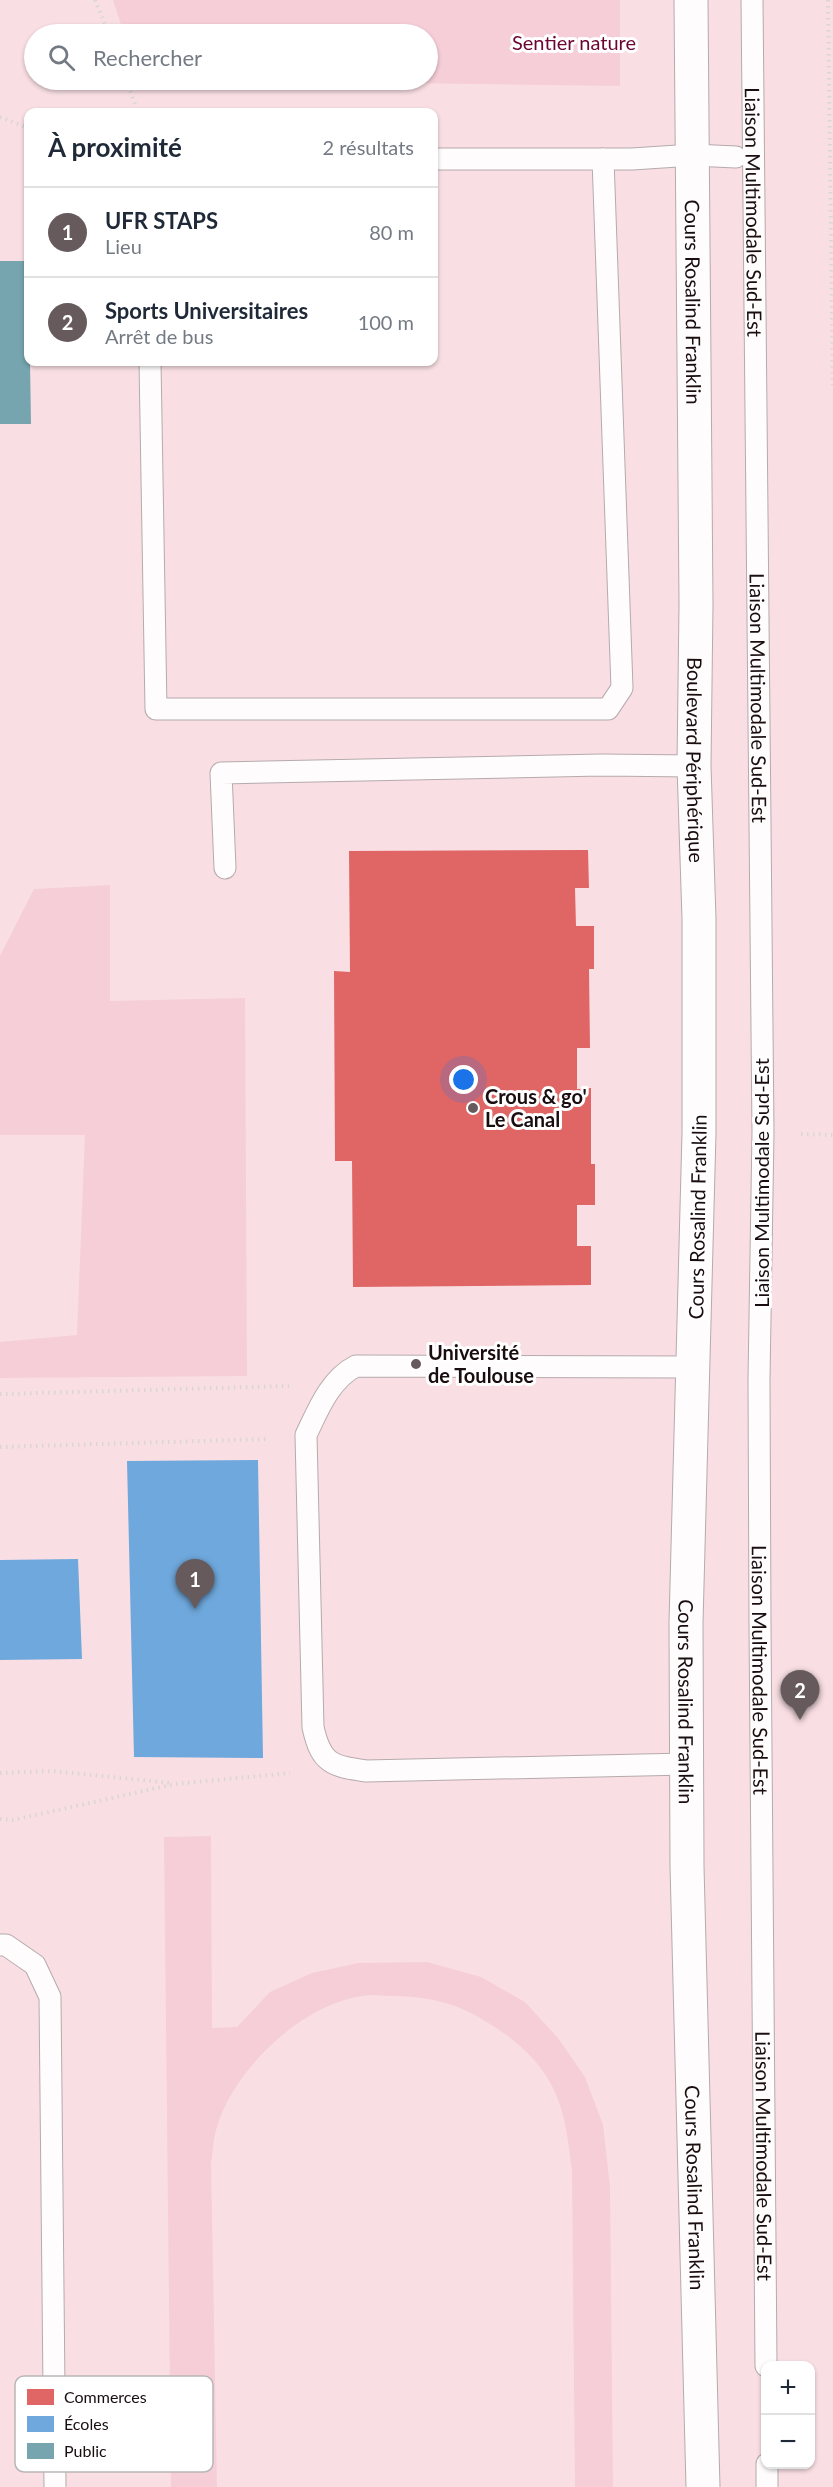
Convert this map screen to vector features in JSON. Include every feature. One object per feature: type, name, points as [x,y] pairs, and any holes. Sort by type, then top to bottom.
[{"type":"street","name":"Cours Rosalind Franklin","points":[[691,0],[696,604]]},
{"type":"street","name":"Boulevard Périphérique","points":[[696,604],[694,766],[699,919]]},
{"type":"street","name":"Cours Rosalind Franklin","points":[[699,919],[699,1133],[686,1623],[687,1866],[703,2487]]},
{"type":"lane","name":"Liaison Multimodale Sud-Est","points":[[752,0],[763,1132],[759,1380],[766,2361]]},
{"type":"lane","points":[[438,159],[603,159],[693,155],[736,157]]},
{"type":"lane","points":[[150,366],[156,709],[608,709],[622,688],[603,159]]},
{"type":"lane","points":[[225,868],[221,773],[589,765],[694,766]]},
{"type":"lane","points":[[687,1764],[366,1771],[340,1767],[326,1760],[317,1745],[314,1727],[306,1435],[322,1402],[345,1372],[356,1366],[693,1367]]},
{"type":"lane","points":[[0,1945],[6,1946],[35,1965],[50,1997],[54,2376]]},
{"type":"lane","points":[[767,2469],[767,2487]]},
{"type":"lane","points":[[55,2472],[55,2487]]},
{"type":"path","points":[[96,0],[105,24]]},
{"type":"path","points":[[828,0],[833,389]]},
{"type":"path","points":[[130,90],[136,108]]},
{"type":"path","points":[[0,117],[24,126]]},
{"type":"path","points":[[793,1133],[833,1135]]},
{"type":"path","points":[[0,1394],[293,1386]]},
{"type":"path","points":[[0,1447],[280,1439]]},
{"type":"path","points":[[0,1773],[52,1771],[175,1784]]},
{"type":"path","points":[[0,1819],[13,1820],[175,1784],[291,1773]]},
{"type":"shaded area","name":"Université de Toulouse","points":[[0,0],[833,0],[833,2487],[0,2487]]},
{"type":"green space","name":"Sentier nature","points":[[113,0],[620,0],[620,86],[438,83],[438,24],[121,24]]},
{"type":"green space","points":[[110,885],[110,1001],[245,998],[247,1376],[0,1378],[0,1342],[77,1335],[85,1135],[0,1135],[0,956],[34,889]]},
{"type":"green space","points":[[211,1836],[212,2028],[237,2027],[270,1992],[312,1973],[358,1963],[427,1962],[481,1977],[525,2002],[558,2038],[585,2077],[603,2125],[610,2187],[613,2487],[575,2487],[572,2171],[565,2124],[554,2089],[542,2070],[520,2046],[474,2014],[439,2001],[373,1995],[340,2002],[294,2026],[255,2062],[238,2083],[226,2105],[216,2131],[211,2163],[217,2487],[171,2487],[171,2472],[213,2472],[213,2376],[170,2376],[164,1837]]},
{"type":"building: Commerces","points":[[588,850],[589,888],[575,888],[576,926],[594,926],[594,969],[589,969],[590,1048],[577,1048],[577,1089],[591,1088],[591,1164],[595,1164],[595,1205],[577,1205],[577,1246],[591,1246],[591,1285],[353,1287],[352,1161],[335,1161],[334,971],[350,972],[349,851]]},
{"type":"building: Écoles","points":[[258,1460],[263,1758],[134,1757],[127,1461]]},
{"type":"building: Écoles","points":[[78,1559],[82,1659],[0,1660],[0,1560]]},
{"type":"building: Public","points":[[0,261],[24,261],[24,366],[30,366],[31,424],[0,424]]},
{"type":"place","name":"Crous & go' Le Canal","points":[[473,1108]]},
{"type":"place","name":"Université de Toulouse","points":[[416,1364]]},
{"type":"place","name":"UFR STAPS","points":[[195,1609]]},
{"type":"place","name":"Sports Universitaires","points":[[800,1720]]}]
